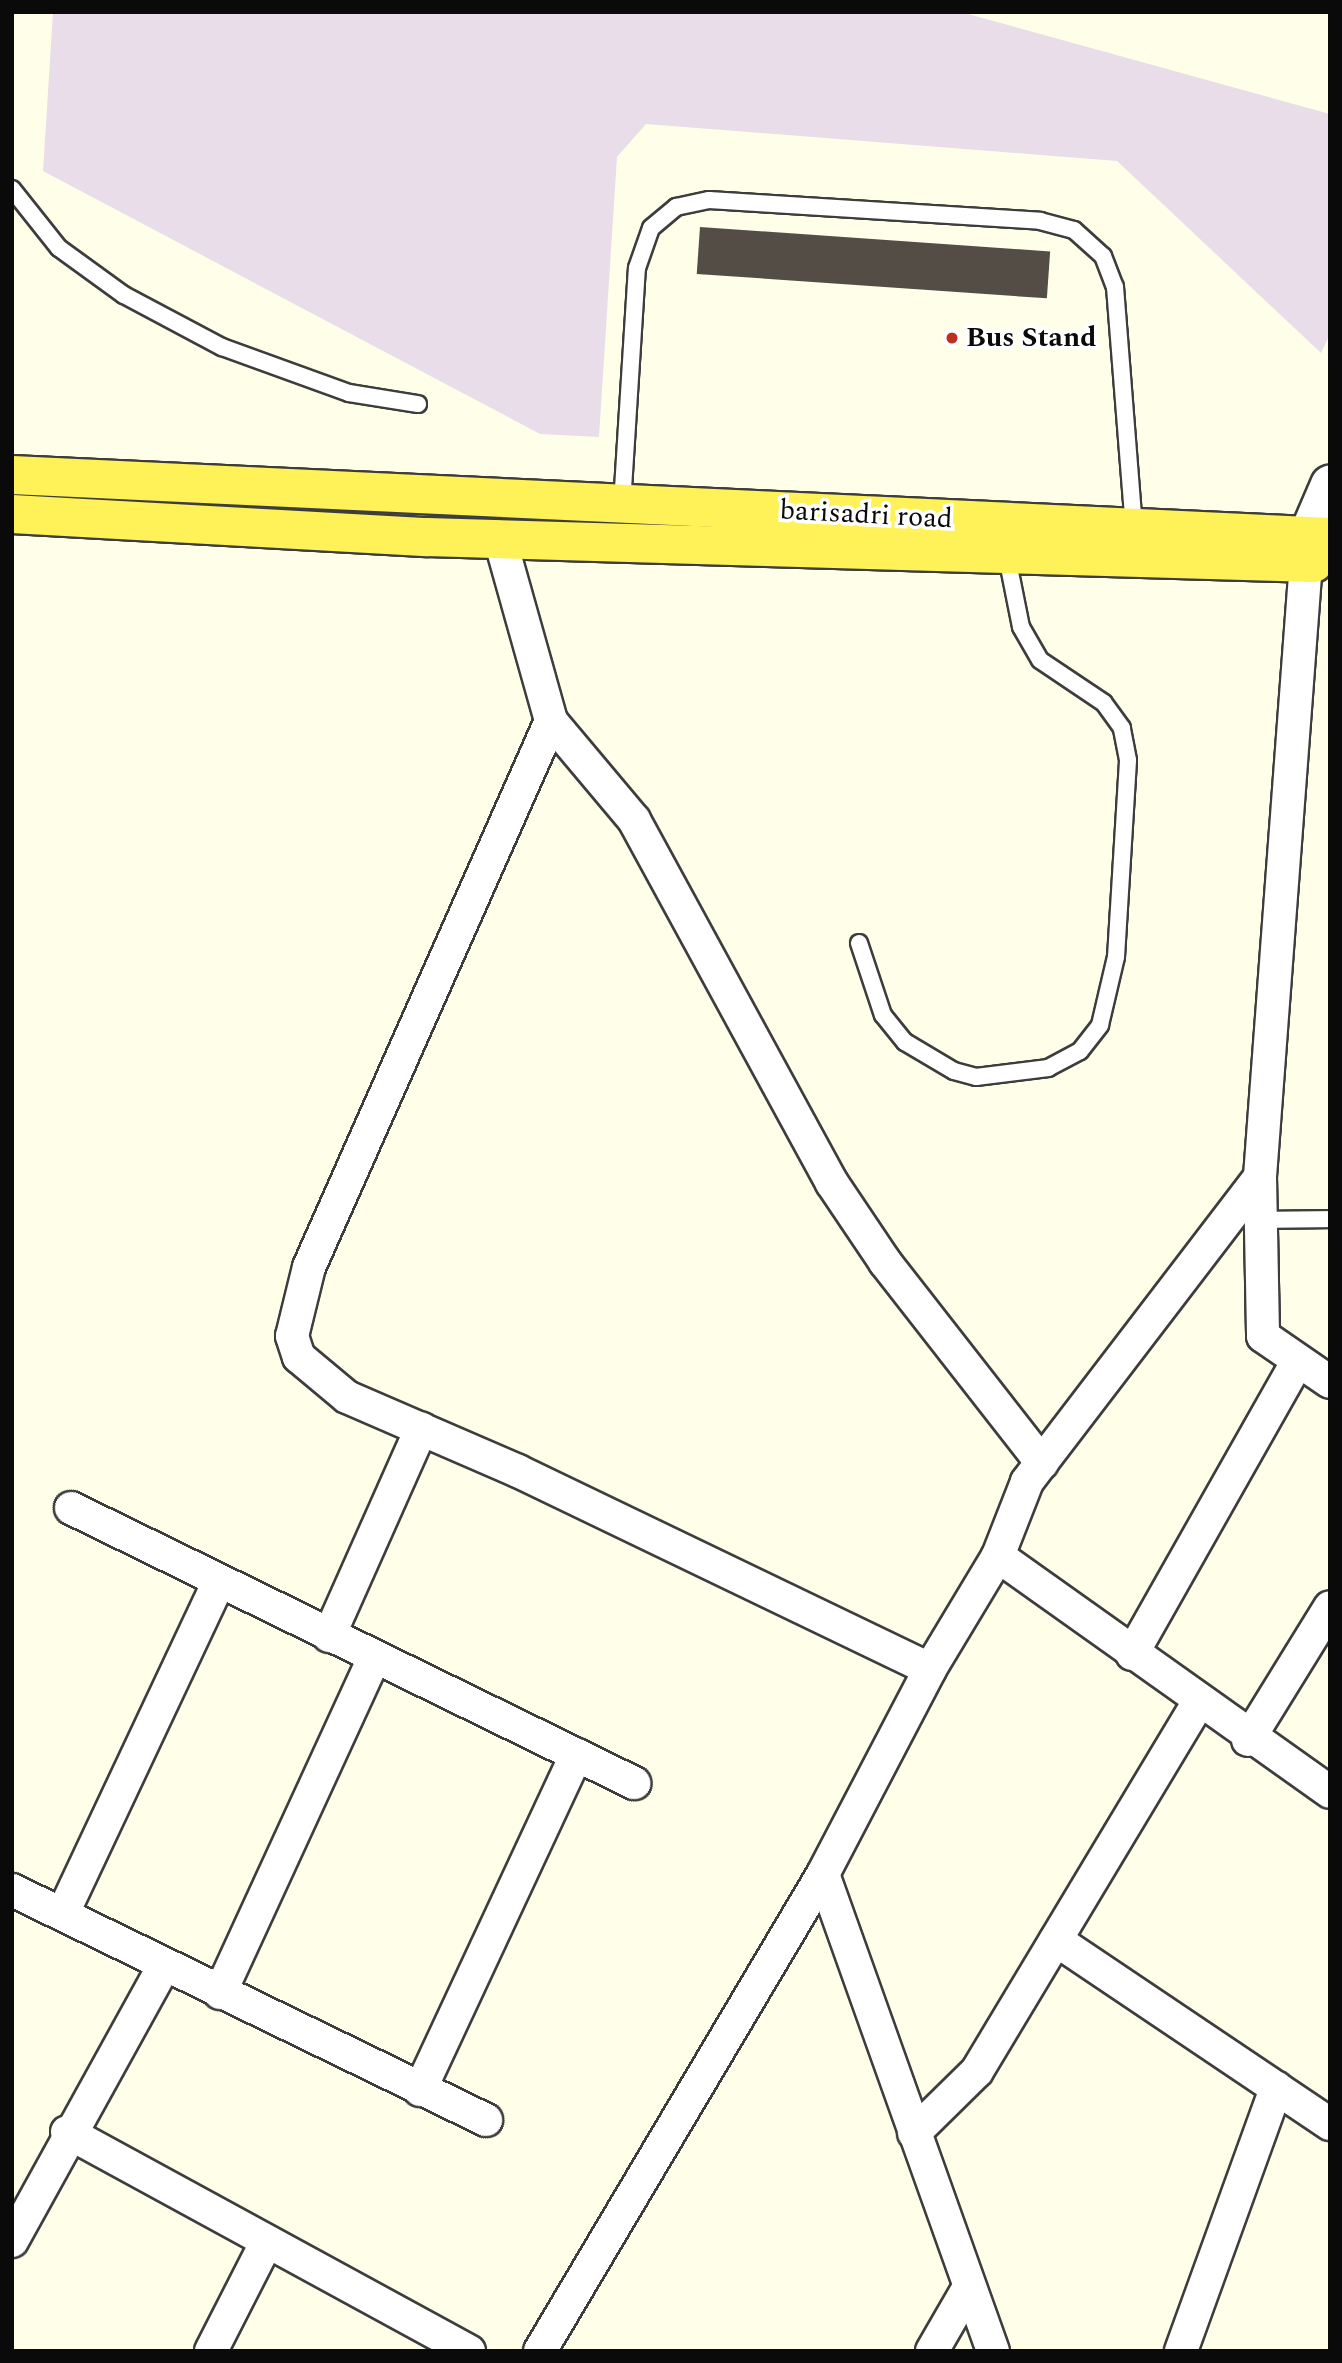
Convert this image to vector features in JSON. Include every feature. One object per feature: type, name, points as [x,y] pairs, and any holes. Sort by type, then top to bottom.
[{"type":"main road","name":"barisadri road","points":[[12,475],[622,502],[1004,538]]},
{"type":"main road","name":"barisadri road","points":[[12,514],[426,537],[621,542],[1004,538],[1318,550]]},
{"type":"street","points":[[1330,485],[1318,550],[1260,1177],[1263,1336],[1296,1364],[1330,1382]]},
{"type":"street","points":[[500,539],[551,721],[634,820],[840,1195],[1042,1463]]},
{"type":"street","points":[[551,721],[297,1300],[292,1336],[316,1377],[930,1669]]},
{"type":"street","points":[[540,2351],[823,1874],[930,1669],[998,1556],[1027,1482],[1260,1177]]},
{"type":"street","points":[[1132,1654],[1296,1364]]},
{"type":"street","points":[[329,1636],[421,1429]]},
{"type":"street","points":[[71,1508],[634,1783]]},
{"type":"street","points":[[998,1556],[1248,1740],[1330,1792]]},
{"type":"street","points":[[63,1913],[219,1582]]},
{"type":"street","points":[[1248,1740],[1330,1607]]},
{"type":"street","points":[[220,1993],[374,1658]]},
{"type":"street","points":[[914,2133],[977,2071],[1198,1703]]},
{"type":"street","points":[[420,2090],[576,1755]]},
{"type":"street","points":[[823,1874],[993,2351]]},
{"type":"street","points":[[12,1889],[163,1967],[486,2120]]},
{"type":"street","points":[[1056,1940],[1330,2124]]},
{"type":"street","points":[[12,2241],[67,2132],[163,1967]]},
{"type":"street","points":[[1181,2351],[1276,2088]]},
{"type":"street","points":[[67,2132],[469,2351]]},
{"type":"street","points":[[211,2351],[267,2241]]},
{"type":"street","points":[[932,2351],[969,2287]]},
{"type":"lane","points":[[12,189],[59,248],[124,295],[222,347],[349,393],[418,404]]},
{"type":"lane","points":[[621,542],[637,268],[651,228],[676,207],[709,200],[1040,221],[1074,230],[1102,257],[1115,288],[1135,543]]},
{"type":"lane","points":[[859,943],[883,1015],[905,1042],[954,1071],[976,1077],[1048,1068],[1080,1051],[1100,1025],[1116,957],[1128,760],[1122,728],[1104,703],[1040,660],[1021,627],[1004,538]]},
{"type":"lane","points":[[1261,1220],[1330,1220]]},
{"type":"shaded area","points":[[53,12],[961,12],[1330,114],[1330,334],[1321,353],[1117,161],[646,124],[617,157],[599,437],[540,434],[43,171]]},
{"type":"building","points":[[700,227],[1050,251],[1047,298],[697,274]]},
{"type":"place","name":"Bus Stand","points":[[952,338]]}]
